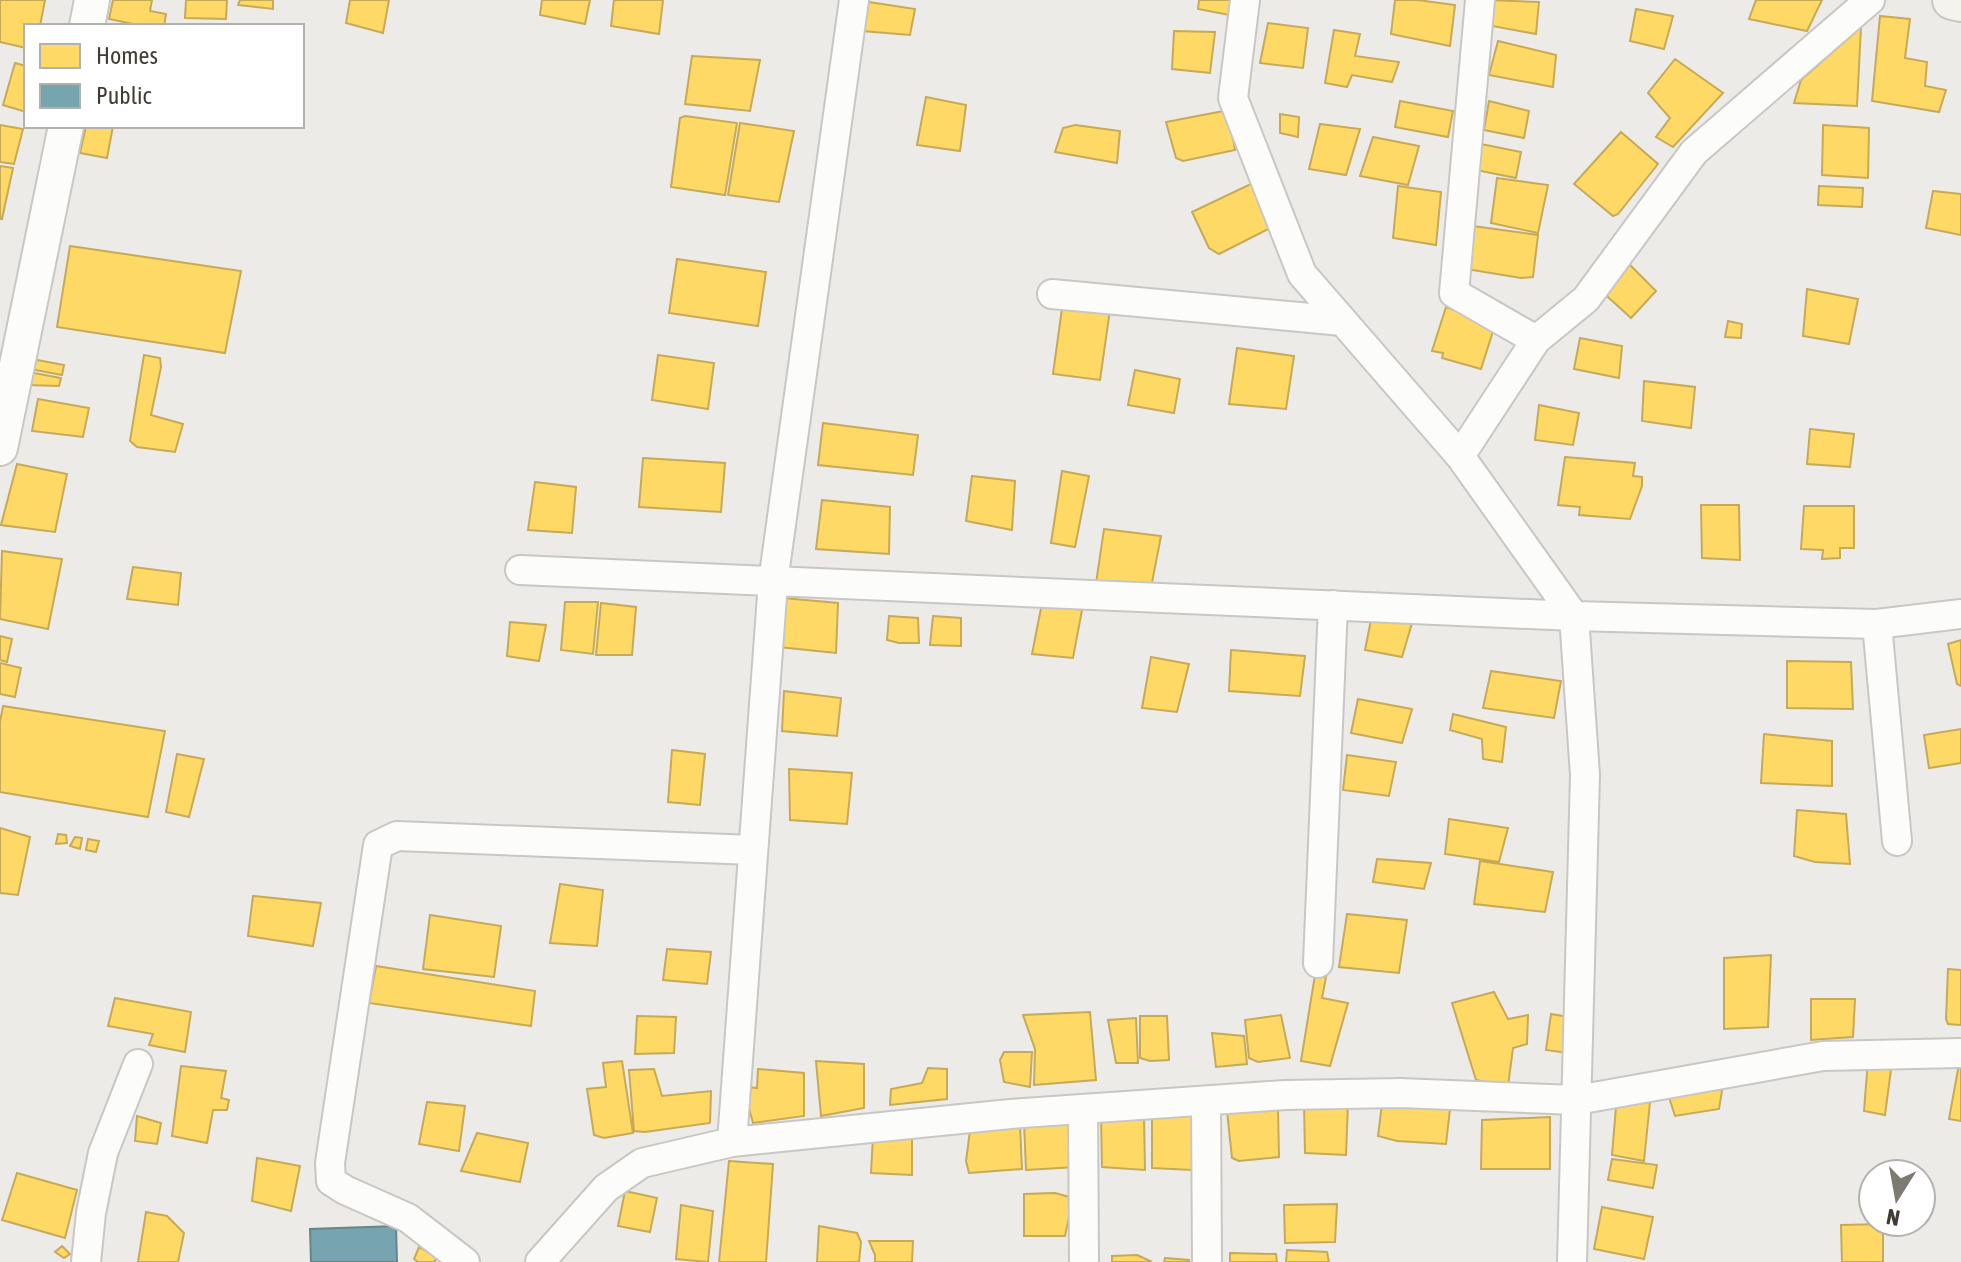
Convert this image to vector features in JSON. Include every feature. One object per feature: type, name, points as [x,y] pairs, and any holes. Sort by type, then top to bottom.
[{"type":"main road","points":[[1952,0],[1961,2]]},
{"type":"street","points":[[87,24],[92,0]]},
{"type":"street","points":[[732,1142],[773,582],[854,0]]},
{"type":"street","points":[[1245,0],[1233,98],[1302,274],[1460,456],[1574,616],[1585,775],[1572,1262]]},
{"type":"street","points":[[1480,0],[1454,293],[1536,340]]},
{"type":"street","points":[[1460,456],[1536,340],[1586,299],[1694,152],[1870,0]]},
{"type":"street","points":[[0,448],[66,128]]},
{"type":"street","points":[[1052,294],[1342,321]]},
{"type":"street","points":[[520,570],[1574,616],[1877,624],[1961,614]]},
{"type":"street","points":[[1318,963],[1333,605]]},
{"type":"street","points":[[1877,624],[1897,841]]},
{"type":"street","points":[[465,1262],[408,1218],[331,1181],[330,1163],[378,845],[397,836],[753,850]]},
{"type":"street","points":[[540,1262],[606,1188],[642,1163],[732,1142],[1083,1109],[1285,1095],[1400,1093],[1577,1100],[1823,1056],[1961,1053]]},
{"type":"street","points":[[86,1262],[91,1213],[103,1153],[138,1064]]},
{"type":"street","points":[[1206,1101],[1207,1262]]},
{"type":"street","points":[[1083,1109],[1084,1262]]},
{"type":"building: Homes","points":[[0,0],[45,0],[40,24],[24,24],[24,48],[0,42]]},
{"type":"building: Homes","points":[[113,0],[152,0],[150,11],[166,14],[164,24],[133,24],[109,19]]},
{"type":"building: Homes","points":[[186,0],[227,0],[226,19],[185,18]]},
{"type":"building: Homes","points":[[240,0],[273,0],[273,9],[238,5]]},
{"type":"building: Homes","points":[[350,0],[389,0],[383,33],[346,23]]},
{"type":"building: Homes","points":[[542,0],[590,0],[585,24],[540,15]]},
{"type":"building: Homes","points":[[614,0],[663,0],[659,34],[611,26]]},
{"type":"building: Homes","points":[[856,0],[915,9],[910,35],[850,30]]},
{"type":"building: Homes","points":[[1199,0],[1236,0],[1235,16],[1198,9]]},
{"type":"building: Homes","points":[[1395,0],[1455,5],[1450,46],[1391,34]]},
{"type":"building: Homes","points":[[1489,0],[1539,2],[1536,34],[1487,25]]},
{"type":"building: Homes","points":[[1756,0],[1822,0],[1807,31],[1749,19]]},
{"type":"building: Homes","points":[[1636,9],[1673,16],[1664,49],[1630,41]]},
{"type":"building: Homes","points":[[1880,16],[1910,19],[1905,58],[1927,62],[1925,86],[1946,90],[1939,112],[1872,101]]},
{"type":"building: Homes","points":[[1268,23],[1308,28],[1303,68],[1260,63]]},
{"type":"building: Homes","points":[[1861,27],[1857,106],[1794,103],[1801,80]]},
{"type":"building: Homes","points":[[1334,30],[1360,34],[1355,56],[1399,62],[1392,82],[1352,75],[1347,87],[1325,83]]},
{"type":"building: Homes","points":[[1174,31],[1215,32],[1210,73],[1172,69]]},
{"type":"building: Homes","points":[[1498,41],[1556,55],[1553,87],[1489,75]]},
{"type":"building: Homes","points":[[692,56],[760,60],[750,111],[685,104]]},
{"type":"building: Homes","points":[[1675,59],[1723,93],[1673,147],[1656,137],[1670,118],[1648,93]]},
{"type":"building: Homes","points":[[15,63],[24,65],[24,111],[3,105]]},
{"type":"building: Homes","points":[[926,97],[966,105],[960,151],[917,145]]},
{"type":"building: Homes","points":[[1400,101],[1453,111],[1448,137],[1395,127]]},
{"type":"building: Homes","points":[[1489,101],[1529,111],[1524,138],[1484,130]]},
{"type":"building: Homes","points":[[1229,110],[1235,150],[1183,161],[1176,158],[1166,122]]},
{"type":"building: Homes","points":[[1280,114],[1299,117],[1298,137],[1280,133]]},
{"type":"building: Homes","points":[[685,116],[737,123],[725,195],[671,187],[680,118]]},
{"type":"building: Homes","points":[[740,123],[794,131],[779,202],[728,195]]},
{"type":"building: Homes","points":[[1320,124],[1360,129],[1346,175],[1309,169]]},
{"type":"building: Homes","points":[[0,125],[23,129],[14,164],[0,162]]},
{"type":"building: Homes","points":[[1075,125],[1120,131],[1117,163],[1055,152],[1063,128]]},
{"type":"building: Homes","points":[[1823,125],[1869,128],[1868,178],[1822,175]]},
{"type":"building: Homes","points":[[86,128],[113,128],[107,158],[80,153]]},
{"type":"building: Homes","points":[[1621,132],[1658,164],[1618,214],[1613,216],[1574,184]]},
{"type":"building: Homes","points":[[1373,137],[1419,146],[1408,185],[1360,176]]},
{"type":"building: Homes","points":[[1481,144],[1521,152],[1516,178],[1476,170]]},
{"type":"building: Homes","points":[[0,166],[13,168],[2,219],[0,219]]},
{"type":"building: Homes","points":[[1497,178],[1548,185],[1538,233],[1491,223]]},
{"type":"building: Homes","points":[[1255,182],[1278,224],[1219,254],[1209,248],[1192,212]]},
{"type":"building: Homes","points":[[1398,186],[1441,192],[1436,245],[1393,238]]},
{"type":"building: Homes","points":[[1819,186],[1863,188],[1862,207],[1818,205]]},
{"type":"building: Homes","points":[[1933,191],[1961,194],[1961,235],[1926,228]]},
{"type":"building: Homes","points":[[1473,226],[1538,235],[1533,277],[1521,278],[1460,268]]},
{"type":"building: Homes","points":[[70,246],[241,271],[225,353],[57,327]]},
{"type":"building: Homes","points":[[677,259],[766,272],[758,326],[669,313]]},
{"type":"building: Homes","points":[[1628,263],[1656,291],[1631,318],[1598,288]]},
{"type":"building: Homes","points":[[1807,289],[1858,299],[1849,344],[1803,336]]},
{"type":"building: Homes","points":[[1063,301],[1110,310],[1100,380],[1053,374]]},
{"type":"building: Homes","points":[[1446,307],[1495,325],[1481,369],[1442,358],[1443,353],[1432,351]]},
{"type":"building: Homes","points":[[1728,321],[1742,324],[1741,338],[1725,337]]},
{"type":"building: Homes","points":[[1580,338],[1622,346],[1619,378],[1574,369]]},
{"type":"building: Homes","points":[[1237,348],[1294,356],[1286,409],[1229,404]]},
{"type":"building: Homes","points":[[144,355],[160,358],[151,415],[183,424],[175,452],[137,447],[130,441]]},
{"type":"building: Homes","points":[[658,355],[714,363],[708,409],[652,400]]},
{"type":"building: Homes","points":[[32,359],[64,365],[62,375],[30,369]]},
{"type":"building: Homes","points":[[1135,370],[1180,379],[1174,413],[1128,405]]},
{"type":"building: Homes","points":[[29,372],[61,378],[59,386],[26,385]]},
{"type":"building: Homes","points":[[1644,381],[1695,387],[1691,428],[1642,421]]},
{"type":"building: Homes","points":[[38,399],[89,408],[83,437],[32,431]]},
{"type":"building: Homes","points":[[1539,405],[1579,413],[1573,445],[1535,440]]},
{"type":"building: Homes","points":[[823,423],[918,435],[913,475],[818,465]]},
{"type":"building: Homes","points":[[1810,429],[1854,434],[1850,467],[1807,464]]},
{"type":"building: Homes","points":[[1565,457],[1635,463],[1633,476],[1642,477],[1642,486],[1630,519],[1579,515],[1580,507],[1558,505]]},
{"type":"building: Homes","points":[[643,458],[725,463],[721,512],[639,507]]},
{"type":"building: Homes","points":[[17,464],[67,474],[55,532],[1,525]]},
{"type":"building: Homes","points":[[1062,471],[1089,476],[1075,547],[1051,543]]},
{"type":"building: Homes","points":[[972,476],[1015,481],[1012,530],[966,521]]},
{"type":"building: Homes","points":[[535,482],[576,487],[572,533],[528,530]]},
{"type":"building: Homes","points":[[822,500],[890,507],[889,554],[816,549]]},
{"type":"building: Homes","points":[[1701,505],[1739,505],[1740,560],[1702,558]]},
{"type":"building: Homes","points":[[1804,506],[1854,506],[1854,548],[1840,548],[1840,558],[1822,559],[1823,550],[1801,549]]},
{"type":"building: Homes","points":[[1104,529],[1161,536],[1150,593],[1095,590]]},
{"type":"building: Homes","points":[[2,551],[62,559],[48,629],[0,619]]},
{"type":"building: Homes","points":[[133,567],[181,573],[178,605],[127,599]]},
{"type":"building: Homes","points":[[783,598],[838,603],[836,653],[779,647]]},
{"type":"building: Homes","points":[[565,602],[598,602],[593,654],[561,650]]},
{"type":"building: Homes","points":[[601,603],[636,607],[632,655],[596,655]]},
{"type":"building: Homes","points":[[1042,603],[1082,610],[1073,658],[1032,654]]},
{"type":"building: Homes","points":[[1372,615],[1412,623],[1402,657],[1365,650]]},
{"type":"building: Homes","points":[[889,616],[918,618],[919,643],[887,640]]},
{"type":"building: Homes","points":[[933,616],[961,618],[961,646],[930,645]]},
{"type":"building: Homes","points":[[510,622],[546,625],[539,661],[507,656]]},
{"type":"building: Homes","points":[[0,636],[12,639],[7,662],[0,660]]},
{"type":"building: Homes","points":[[1961,640],[1961,686],[1957,684],[1948,644]]},
{"type":"building: Homes","points":[[1231,650],[1305,656],[1300,696],[1229,691]]},
{"type":"building: Homes","points":[[1151,657],[1189,664],[1177,712],[1142,708]]},
{"type":"building: Homes","points":[[1787,661],[1851,662],[1853,709],[1787,708]]},
{"type":"building: Homes","points":[[0,663],[21,668],[15,697],[0,694]]},
{"type":"building: Homes","points":[[1491,671],[1561,681],[1554,718],[1483,708]]},
{"type":"building: Homes","points":[[784,691],[841,698],[837,736],[782,731]]},
{"type":"building: Homes","points":[[1358,699],[1412,709],[1402,743],[1351,733]]},
{"type":"building: Homes","points":[[3,706],[165,731],[148,817],[0,792],[0,722]]},
{"type":"building: Homes","points":[[1453,714],[1506,727],[1502,762],[1483,759],[1482,739],[1450,730]]},
{"type":"building: Homes","points":[[1961,729],[1961,763],[1929,768],[1924,735]]},
{"type":"building: Homes","points":[[1764,734],[1832,741],[1832,786],[1761,783]]},
{"type":"building: Homes","points":[[672,750],[705,754],[700,805],[668,802]]},
{"type":"building: Homes","points":[[177,754],[204,759],[189,817],[166,812]]},
{"type":"building: Homes","points":[[1347,755],[1396,762],[1389,796],[1343,790]]},
{"type":"building: Homes","points":[[789,769],[852,773],[847,824],[790,820]]},
{"type":"building: Homes","points":[[1797,810],[1846,814],[1850,864],[1815,862],[1794,856]]},
{"type":"building: Homes","points":[[1449,819],[1508,828],[1499,862],[1445,854]]},
{"type":"building: Homes","points":[[0,828],[30,837],[18,895],[0,893]]},
{"type":"building: Homes","points":[[58,834],[66,835],[67,843],[56,844]]},
{"type":"building: Homes","points":[[75,837],[82,838],[80,849],[70,846]]},
{"type":"building: Homes","points":[[88,839],[99,841],[96,852],[86,850]]},
{"type":"building: Homes","points":[[1377,859],[1431,863],[1424,889],[1373,882]]},
{"type":"building: Homes","points":[[1480,861],[1553,872],[1545,912],[1474,904]]},
{"type":"building: Homes","points":[[560,884],[603,890],[597,946],[550,943]]},
{"type":"building: Homes","points":[[253,896],[321,903],[313,946],[248,936]]},
{"type":"building: Homes","points":[[1347,914],[1407,920],[1399,973],[1339,967]]},
{"type":"building: Homes","points":[[430,915],[501,926],[494,977],[423,969]]},
{"type":"building: Homes","points":[[667,949],[711,952],[707,984],[663,980]]},
{"type":"building: Homes","points":[[1771,955],[1768,1027],[1724,1029],[1724,958]]},
{"type":"building: Homes","points":[[376,966],[535,991],[531,1026],[369,1003]]},
{"type":"building: Homes","points":[[1948,969],[1961,970],[1961,1025],[1948,1024],[1946,1019]]},
{"type":"building: Homes","points":[[1315,975],[1326,977],[1322,998],[1348,1003],[1330,1066],[1301,1061]]},
{"type":"building: Homes","points":[[1494,992],[1508,1019],[1528,1015],[1527,1044],[1513,1048],[1508,1086],[1476,1080],[1452,1003]]},
{"type":"building: Homes","points":[[115,998],[191,1012],[185,1052],[149,1045],[153,1034],[108,1026]]},
{"type":"building: Homes","points":[[1811,999],[1855,999],[1853,1037],[1811,1040]]},
{"type":"building: Homes","points":[[1090,1012],[1096,1080],[1034,1085],[1035,1049],[1023,1015]]},
{"type":"building: Homes","points":[[1551,1014],[1575,1018],[1568,1053],[1546,1050]]},
{"type":"building: Homes","points":[[1281,1015],[1290,1058],[1258,1062],[1249,1058],[1245,1020]]},
{"type":"building: Homes","points":[[637,1016],[676,1017],[674,1053],[635,1054]]},
{"type":"building: Homes","points":[[1140,1016],[1167,1016],[1169,1060],[1140,1058]]},
{"type":"building: Homes","points":[[1136,1018],[1138,1063],[1116,1063],[1108,1020]]},
{"type":"building: Homes","points":[[1212,1033],[1244,1036],[1247,1064],[1216,1067]]},
{"type":"building: Homes","points":[[1004,1052],[1032,1052],[1030,1087],[1004,1082],[1000,1060]]},
{"type":"building: Homes","points":[[1868,1060],[1892,1062],[1885,1115],[1864,1111]]},
{"type":"building: Homes","points":[[622,1061],[633,1133],[604,1138],[594,1135],[587,1089],[606,1087],[603,1063]]},
{"type":"building: Homes","points":[[816,1061],[864,1064],[864,1108],[821,1116]]},
{"type":"building: Homes","points":[[1961,1064],[1961,1121],[1949,1119]]},
{"type":"building: Homes","points":[[181,1066],[226,1071],[221,1098],[229,1100],[227,1110],[213,1110],[207,1143],[172,1136]]},
{"type":"building: Homes","points":[[928,1068],[947,1069],[947,1099],[890,1105],[891,1089],[922,1083]]},
{"type":"building: Homes","points":[[654,1069],[662,1096],[711,1091],[710,1123],[634,1131],[629,1070]]},
{"type":"building: Homes","points":[[758,1069],[804,1073],[804,1116],[753,1123],[745,1094],[749,1087],[757,1088]]},
{"type":"building: Homes","points":[[1716,1086],[1722,1091],[1719,1109],[1675,1116],[1668,1094]]},
{"type":"building: Homes","points":[[427,1102],[465,1106],[459,1151],[419,1144]]},
{"type":"building: Homes","points":[[1650,1102],[1644,1161],[1612,1155],[1616,1107]]},
{"type":"building: Homes","points":[[1348,1103],[1346,1155],[1305,1153],[1304,1104]]},
{"type":"building: Homes","points":[[1382,1104],[1450,1109],[1446,1144],[1397,1141],[1378,1136]]},
{"type":"building: Homes","points":[[1278,1109],[1279,1157],[1239,1161],[1232,1158],[1227,1111]]},
{"type":"building: Homes","points":[[1186,1112],[1195,1116],[1192,1170],[1152,1168],[1152,1113]]},
{"type":"building: Homes","points":[[1101,1115],[1144,1117],[1145,1170],[1102,1167]]},
{"type":"building: Homes","points":[[137,1116],[161,1123],[157,1144],[135,1141]]},
{"type":"building: Homes","points":[[1550,1117],[1550,1169],[1481,1169],[1482,1120]]},
{"type":"building: Homes","points":[[1076,1121],[1076,1167],[1026,1170],[1024,1123]]},
{"type":"building: Homes","points":[[971,1123],[1020,1125],[1022,1169],[969,1173],[966,1161]]},
{"type":"building: Homes","points":[[477,1133],[528,1143],[520,1182],[461,1171]]},
{"type":"building: Homes","points":[[873,1136],[912,1137],[912,1175],[871,1173]]},
{"type":"building: Homes","points":[[257,1158],[300,1166],[291,1211],[252,1201]]},
{"type":"building: Homes","points":[[1612,1159],[1657,1165],[1653,1188],[1608,1180]]},
{"type":"building: Homes","points":[[729,1161],[773,1164],[766,1262],[719,1262]]},
{"type":"building: Homes","points":[[17,1173],[77,1190],[65,1238],[2,1220]]},
{"type":"building: Homes","points":[[625,1191],[657,1198],[650,1232],[618,1226]]},
{"type":"building: Homes","points":[[1055,1193],[1073,1198],[1065,1236],[1024,1236],[1024,1194]]},
{"type":"building: Homes","points":[[1337,1204],[1335,1242],[1285,1243],[1284,1205]]},
{"type":"building: Homes","points":[[681,1205],[713,1211],[708,1262],[676,1259]]},
{"type":"building: Homes","points":[[1602,1207],[1653,1217],[1644,1259],[1594,1249]]},
{"type":"building: Homes","points":[[146,1212],[167,1216],[184,1233],[178,1262],[138,1262]]},
{"type":"building: Homes","points":[[1841,1225],[1857,1225],[1857,1238],[1883,1238],[1883,1262],[1842,1262]]},
{"type":"building: Homes","points":[[819,1226],[857,1233],[861,1242],[859,1262],[817,1262]]},
{"type":"building: Homes","points":[[869,1241],[913,1241],[912,1262],[875,1262]]},
{"type":"building: Homes","points":[[62,1246],[70,1254],[64,1258],[55,1252]]},
{"type":"building: Homes","points":[[419,1247],[438,1257],[434,1262],[418,1262],[414,1259]]},
{"type":"building: Homes","points":[[1287,1250],[1327,1252],[1329,1262],[1286,1262]]},
{"type":"building: Homes","points":[[1230,1253],[1276,1254],[1277,1262],[1230,1262]]},
{"type":"building: Homes","points":[[1137,1255],[1152,1262],[1112,1262],[1112,1256]]},
{"type":"building: Homes","points":[[1165,1258],[1189,1260],[1189,1262],[1164,1262]]},
{"type":"building: Public","points":[[396,1226],[397,1262],[311,1262],[310,1229]]}]
